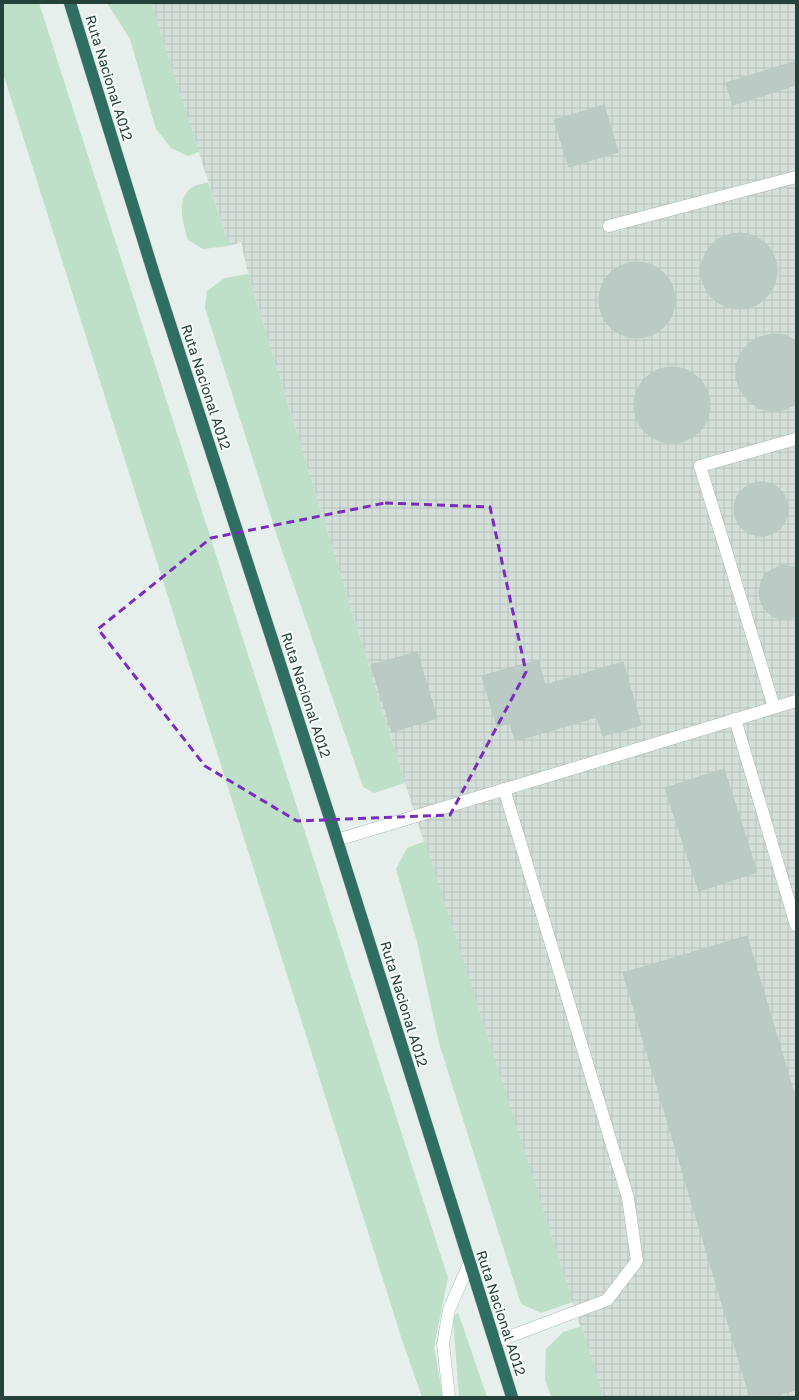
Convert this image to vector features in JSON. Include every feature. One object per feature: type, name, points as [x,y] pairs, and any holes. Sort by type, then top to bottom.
[{"type":"highway","name":"Ruta Nacional A012","points":[[70,3],[156,281],[337,840],[512,1397]]},
{"type":"street","points":[[609,226],[796,177]]},
{"type":"street","points":[[774,707],[700,466],[796,439]]},
{"type":"street","points":[[337,840],[796,701]]},
{"type":"street","points":[[734,719],[793,907],[796,925]]},
{"type":"street","points":[[495,1342],[607,1300],[637,1260],[628,1198],[504,789]]},
{"type":"street","points":[[449,1397],[444,1344],[449,1310],[469,1264]]},
{"type":"highlighted area","points":[[385,503],[490,507],[526,672],[450,815],[297,821],[205,766],[98,629],[211,538]]},
{"type":"shaded area","points":[[151,3],[796,3],[796,1397],[603,1397],[405,783],[248,274],[241,242],[229,246]]},
{"type":"green space","points":[[3,3],[39,3],[448,1278],[434,1347],[443,1397],[422,1397],[402,1340],[3,73]]},
{"type":"green space","points":[[107,3],[151,3],[199,152],[188,156],[171,148],[156,129],[130,39]]},
{"type":"green space","points":[[208,182],[229,246],[203,249],[188,240],[182,211],[184,197],[187,191],[196,185]]},
{"type":"green space","points":[[248,274],[405,783],[374,793],[363,787],[278,539],[205,308],[207,291],[225,278]]},
{"type":"green space","points":[[425,841],[573,1302],[541,1313],[521,1304],[439,1043],[417,942],[396,869],[407,848]]},
{"type":"green space","points":[[458,1312],[487,1397],[459,1397],[453,1319]]},
{"type":"green space","points":[[582,1326],[603,1397],[551,1397],[545,1379],[546,1349],[563,1332]]},
{"type":"building","points":[[796,61],[796,85],[733,105],[726,83]]},
{"type":"building","points":[[604,105],[618,152],[569,167],[554,120]]},
{"type":"building","points":[[739,233],[754,236],[766,244],[774,256],[777,271],[774,286],[766,298],[754,306],[739,309],[724,306],[712,298],[704,286],[701,271],[704,256],[712,244],[724,236]]},
{"type":"building","points":[[637,262],[652,265],[664,273],[672,285],[675,300],[672,315],[664,327],[652,335],[637,338],[622,335],[610,327],[602,315],[599,300],[602,285],[610,273],[622,265]]},
{"type":"building","points":[[772,334],[785,335],[796,341],[796,404],[783,410],[770,411],[758,408],[748,400],[740,390],[736,378],[736,365],[741,353],[749,343],[760,337]]},
{"type":"building","points":[[672,367],[687,370],[699,378],[707,390],[710,405],[707,420],[699,432],[687,440],[672,443],[657,440],[645,432],[637,420],[634,405],[637,390],[645,378],[657,370]]},
{"type":"building","points":[[756,482],[766,482],[776,486],[784,494],[788,504],[788,514],[784,524],[776,532],[766,536],[756,536],[746,532],[738,524],[734,514],[734,504],[738,494],[746,486]]},
{"type":"building","points":[[781,565],[796,567],[796,618],[779,619],[771,615],[764,608],[760,600],[759,591],[765,574]]},
{"type":"building","points":[[417,652],[437,718],[392,732],[371,665]]},
{"type":"building","points":[[538,660],[545,685],[623,662],[641,725],[603,736],[597,717],[515,741],[510,723],[497,727],[482,676]]},
{"type":"building","points":[[724,769],[757,872],[699,891],[665,788]]},
{"type":"building","points":[[747,936],[796,1100],[796,1390],[771,1397],[750,1397],[623,973]]}]
